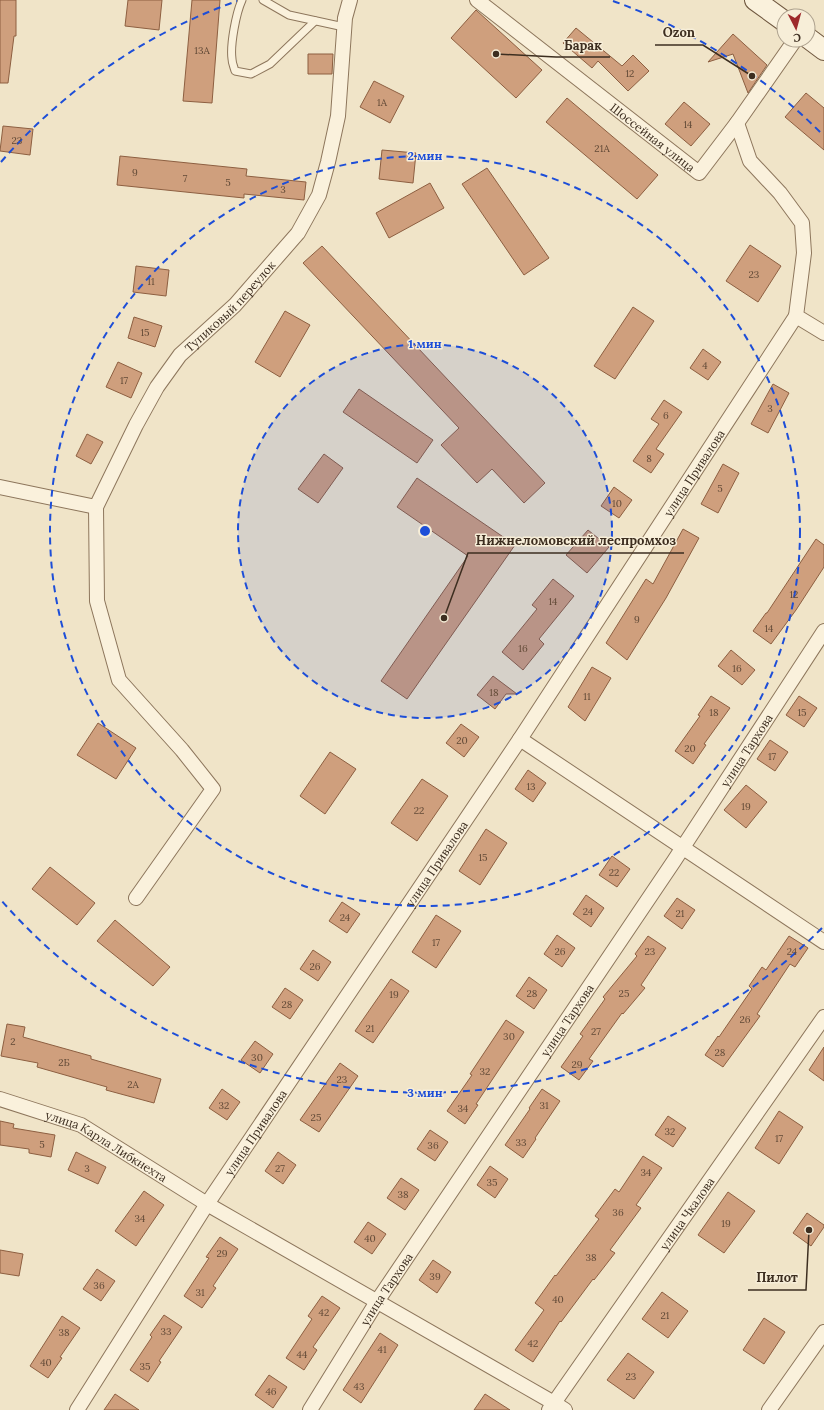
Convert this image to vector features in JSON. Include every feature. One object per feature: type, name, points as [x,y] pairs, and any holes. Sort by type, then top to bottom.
[{"type":"main road","points":[[761,2],[776,14]]},
{"type":"street","name":"Тупиковый переулок","points":[[96,507],[136,425],[157,387],[180,355],[235,305],[298,233],[319,195],[338,116],[344,27],[350,0]]},
{"type":"street","name":"Шоссейная улица","points":[[477,0],[699,173],[737,123],[789,48]]},
{"type":"street","points":[[737,123],[750,161],[780,193],[802,224],[804,253],[796,316],[824,333]]},
{"type":"street","name":"улица Привалова","points":[[77,1410],[207,1204],[520,739],[796,316]]},
{"type":"street","points":[[0,487],[96,507],[97,601],[120,680],[182,750],[213,789],[136,898]]},
{"type":"street","name":"улица Тархова","points":[[310,1410],[378,1300],[682,848],[824,631]]},
{"type":"street","points":[[520,739],[824,942]]},
{"type":"street","name":"улица Чкалова","points":[[556,1408],[824,1017]]},
{"type":"street","name":"улица Карла Либкнехта","points":[[0,1099],[81,1125],[207,1204],[378,1300],[556,1408]]},
{"type":"street","points":[[769,1410],[824,1332]]},
{"type":"lane","points":[[242,0],[238,8],[234,37],[232,59],[235,71],[250,74],[270,64],[315,21]]},
{"type":"lane","points":[[263,0],[289,14],[344,27]]},
{"type":"building","points":[[0,0],[16,0],[16,36],[14,36],[8,83],[0,83]]},
{"type":"building","points":[[128,0],[162,0],[159,30],[125,26]]},
{"type":"building","points":[[192,0],[220,0],[212,103],[183,101]]},
{"type":"building","points":[[476,10],[542,70],[516,98],[451,38]]},
{"type":"building","points":[[576,28],[622,66],[633,55],[649,71],[628,91],[598,61],[592,68],[563,43]]},
{"type":"building","points":[[733,34],[767,65],[748,93],[733,54],[708,62]]},
{"type":"building","points":[[308,54],[333,54],[332,74],[308,74]]},
{"type":"building","points":[[374,81],[404,96],[390,123],[360,107]]},
{"type":"building","points":[[806,93],[824,108],[824,150],[785,117]]},
{"type":"building","points":[[567,98],[658,175],[637,199],[546,122]]},
{"type":"building","points":[[684,102],[710,124],[691,146],[665,124]]},
{"type":"building","points":[[3,126],[33,129],[30,155],[0,151]]},
{"type":"building","points":[[382,150],[416,153],[413,183],[379,179]]},
{"type":"building","points":[[120,156],[247,169],[246,176],[306,182],[304,200],[244,194],[244,198],[117,185]]},
{"type":"building","points":[[487,168],[549,258],[524,275],[462,184]]},
{"type":"building","points":[[430,183],[444,208],[389,238],[376,213]]},
{"type":"building","points":[[750,245],[781,266],[758,302],[726,281]]},
{"type":"building","points":[[322,246],[545,483],[524,503],[492,469],[477,483],[441,445],[459,428],[303,263]]},
{"type":"building","points":[[136,266],[169,270],[166,296],[133,292]]},
{"type":"building","points":[[633,307],[654,321],[615,379],[594,366]]},
{"type":"building","points":[[285,311],[310,325],[280,377],[255,362]]},
{"type":"building","points":[[134,317],[162,326],[155,347],[128,338]]},
{"type":"building","points":[[703,349],[721,362],[708,380],[690,368]]},
{"type":"building","points":[[118,362],[142,373],[131,398],[106,387]]},
{"type":"building","points":[[773,384],[789,393],[768,433],[751,424]]},
{"type":"building","points":[[359,389],[433,440],[417,463],[343,412]]},
{"type":"building","points":[[664,400],[682,412],[656,449],[664,454],[651,473],[633,461],[659,424],[651,419]]},
{"type":"building","points":[[87,434],[103,442],[91,464],[76,456]]},
{"type":"building","points":[[324,454],[343,468],[318,503],[298,489]]},
{"type":"building","points":[[723,464],[739,473],[718,513],[701,504]]},
{"type":"building","points":[[417,478],[515,545],[407,699],[381,681],[468,556],[397,507]]},
{"type":"building","points":[[614,487],[632,500],[619,518],[601,506]]},
{"type":"building","points":[[683,529],[699,538],[666,598],[627,660],[606,643],[646,579],[653,584]]},
{"type":"building","points":[[588,530],[609,547],[587,573],[566,555]]},
{"type":"building","points":[[816,539],[824,545],[824,567],[796,610],[771,644],[753,631],[767,613]]},
{"type":"building","points":[[553,579],[574,596],[539,639],[544,644],[523,670],[502,652],[537,609],[532,605]]},
{"type":"building","points":[[731,650],[755,670],[742,685],[718,666]]},
{"type":"building","points":[[592,667],[611,678],[585,721],[568,707]]},
{"type":"building","points":[[493,676],[517,694],[506,694],[495,709],[477,695]]},
{"type":"building","points":[[711,696],[730,708],[704,744],[706,745],[693,764],[675,751],[700,716],[698,715]]},
{"type":"building","points":[[799,696],[817,708],[804,727],[786,715]]},
{"type":"building","points":[[98,723],[136,748],[116,779],[77,755]]},
{"type":"building","points":[[461,724],[479,737],[464,757],[446,743]]},
{"type":"building","points":[[770,740],[788,752],[775,771],[757,759]]},
{"type":"building","points":[[330,752],[356,769],[325,814],[300,796]]},
{"type":"building","points":[[528,770],[546,783],[533,802],[515,789]]},
{"type":"building","points":[[422,779],[448,796],[417,841],[391,823]]},
{"type":"building","points":[[746,785],[767,802],[746,828],[724,810]]},
{"type":"building","points":[[486,829],[507,843],[480,885],[459,871]]},
{"type":"building","points":[[612,856],[630,869],[617,887],[599,875]]},
{"type":"building","points":[[50,867],[95,903],[77,925],[32,889]]},
{"type":"building","points":[[586,895],[604,908],[591,927],[573,914]]},
{"type":"building","points":[[677,898],[695,910],[682,929],[664,916]]},
{"type":"building","points":[[342,902],[360,914],[347,933],[329,921]]},
{"type":"building","points":[[436,915],[461,931],[436,968],[412,952]]},
{"type":"building","points":[[115,920],[170,967],[153,986],[97,941]]},
{"type":"building","points":[[557,935],[575,948],[562,967],[544,954]]},
{"type":"building","points":[[648,936],[666,948],[641,985],[645,988],[623,1014],[622,1013],[589,1059],[593,1061],[579,1080],[561,1067],[583,1036],[580,1034],[605,999],[603,997],[637,956],[635,954]]},
{"type":"building","points":[[789,936],[808,948],[795,967],[790,964],[757,1014],[760,1016],[723,1067],[705,1055],[752,989],[749,986],[762,967],[766,970]]},
{"type":"building","points":[[313,950],[331,962],[318,981],[300,969]]},
{"type":"building","points":[[529,977],[547,990],[534,1009],[516,996]]},
{"type":"building","points":[[391,979],[409,991],[373,1043],[355,1031]]},
{"type":"building","points":[[285,988],[303,1000],[290,1019],[272,1007]]},
{"type":"building","points":[[506,1020],[524,1032],[476,1104],[478,1105],[465,1124],[447,1111],[472,1075],[470,1074]]},
{"type":"building","points":[[7,1024],[25,1027],[23,1037],[91,1056],[91,1059],[161,1079],[154,1103],[106,1090],[107,1087],[37,1067],[38,1063],[1,1056]]},
{"type":"building","points":[[255,1041],[273,1054],[260,1073],[241,1060]]},
{"type":"building","points":[[824,1047],[824,1081],[809,1070]]},
{"type":"building","points":[[340,1063],[358,1076],[319,1132],[300,1120]]},
{"type":"building","points":[[222,1089],[240,1102],[227,1120],[209,1108]]},
{"type":"building","points":[[542,1089],[560,1101],[523,1158],[505,1145]]},
{"type":"building","points":[[779,1111],[803,1127],[779,1164],[755,1148]]},
{"type":"building","points":[[668,1116],[686,1128],[673,1147],[655,1135]]},
{"type":"building","points":[[0,1121],[14,1124],[13,1128],[55,1135],[51,1157],[29,1153],[29,1149],[0,1145]]},
{"type":"building","points":[[430,1130],[448,1142],[435,1161],[417,1149]]},
{"type":"building","points":[[76,1152],[106,1167],[98,1184],[68,1170]]},
{"type":"building","points":[[278,1152],[296,1165],[283,1184],[265,1171]]},
{"type":"building","points":[[643,1156],[662,1168],[636,1205],[641,1208],[610,1250],[615,1253],[594,1280],[593,1279],[561,1322],[560,1321],[533,1362],[515,1350],[544,1310],[535,1303],[599,1219],[595,1216],[615,1189],[619,1192]]},
{"type":"building","points":[[490,1166],[508,1179],[495,1198],[477,1185]]},
{"type":"building","points":[[401,1178],[419,1190],[405,1210],[387,1198]]},
{"type":"building","points":[[144,1191],[164,1205],[136,1246],[115,1231]]},
{"type":"building","points":[[728,1192],[755,1211],[724,1253],[698,1235]]},
{"type":"building","points":[[807,1213],[824,1225],[811,1246],[793,1233]]},
{"type":"building","points":[[368,1222],[386,1234],[372,1254],[354,1242]]},
{"type":"building","points":[[220,1237],[238,1249],[213,1286],[216,1288],[202,1308],[184,1296],[209,1258],[206,1257]]},
{"type":"building","points":[[0,1250],[23,1254],[19,1276],[0,1273]]},
{"type":"building","points":[[433,1260],[451,1272],[437,1293],[419,1280]]},
{"type":"building","points":[[97,1269],[115,1281],[101,1301],[83,1289]]},
{"type":"building","points":[[662,1292],[688,1311],[668,1338],[642,1319]]},
{"type":"building","points":[[322,1296],[340,1308],[313,1347],[317,1350],[304,1370],[286,1358],[312,1319],[308,1316]]},
{"type":"building","points":[[164,1315],[182,1327],[159,1361],[161,1362],[148,1382],[130,1370],[152,1337],[150,1335]]},
{"type":"building","points":[[62,1316],[80,1328],[60,1357],[62,1358],[48,1378],[30,1366]]},
{"type":"building","points":[[764,1318],[785,1332],[764,1364],[743,1350]]},
{"type":"building","points":[[380,1333],[398,1345],[361,1403],[343,1390]]},
{"type":"building","points":[[628,1353],[654,1372],[634,1399],[607,1380]]},
{"type":"building","points":[[269,1375],[287,1387],[273,1408],[255,1395]]},
{"type":"building","points":[[115,1394],[139,1410],[104,1410]]},
{"type":"building","points":[[485,1394],[510,1410],[474,1410]]},
{"type":"place","name":"Барак","points":[[496,54]]},
{"type":"place","name":"Ozon","points":[[752,76]]},
{"type":"place","name":"Нижнеломовский леспромхоз","points":[[444,618]]},
{"type":"place","name":"Пилот","points":[[809,1230]]}]
